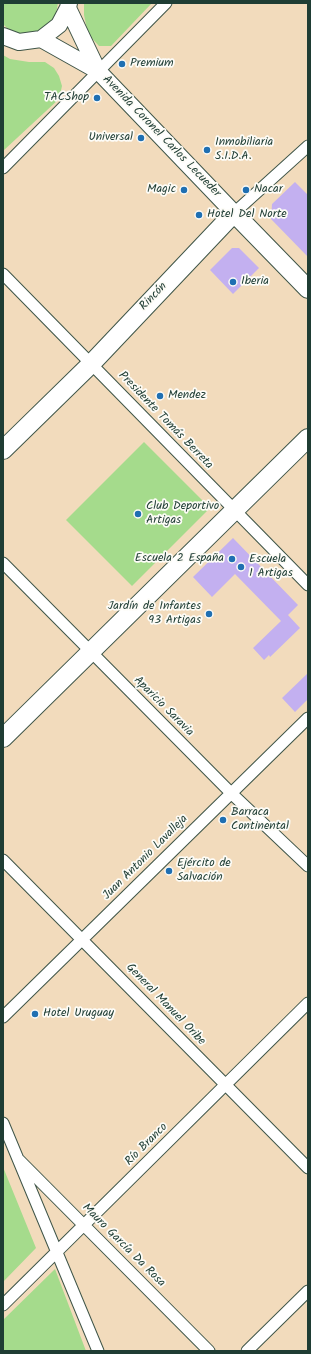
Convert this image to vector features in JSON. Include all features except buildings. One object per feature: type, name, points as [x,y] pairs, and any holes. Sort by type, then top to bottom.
[{"type":"main road","name":"Avenida Coronel Carlos Lecueder","points":[[69,6],[98,71]]},
{"type":"main road","name":"Avenida Coronel Carlos Lecueder","points":[[3,36],[19,42],[41,39],[59,26],[69,6]]},
{"type":"main road","name":"Avenida Coronel Carlos Lecueder","points":[[41,39],[98,71],[308,289]]},
{"type":"main road","name":"Rincón","points":[[3,450],[91,364],[234,213]]},
{"type":"main road","points":[[3,738],[308,438]]},
{"type":"street","points":[[3,168],[166,3]]},
{"type":"street","name":"Rincón","points":[[234,213],[308,146]]},
{"type":"street","name":"Presidente Tomás Berreta","points":[[3,274],[308,585]]},
{"type":"street","name":"Aparicio Saravia","points":[[3,562],[231,793],[308,866]]},
{"type":"street","name":"Juan Antonio Lavalleja","points":[[3,1017],[308,718]]},
{"type":"street","name":"General Manuel Oribe","points":[[3,860],[308,1168]]},
{"type":"street","name":"Río Branco","points":[[3,1305],[226,1086],[308,1003]]},
{"type":"street","points":[[3,1123],[98,1351]]},
{"type":"street","name":"Mauro García Da Rosa","points":[[19,1160],[209,1351]]},
{"type":"street","points":[[247,1351],[308,1291]]},
{"type":"green space","points":[[3,3],[58,3],[56,14],[52,22],[42,32],[28,36],[15,33],[3,24]]},
{"type":"green space","points":[[84,3],[152,3],[111,46],[99,46],[88,34],[84,15]]},
{"type":"green space","points":[[3,55],[10,59],[29,62],[45,62],[54,68],[59,76],[62,86],[59,99],[3,151]]},
{"type":"green space","name":"Club Deportivo Artigas","points":[[144,442],[207,505],[209,509],[132,586],[66,520]]},
{"type":"green space","points":[[3,1167],[36,1248],[3,1282]]},
{"type":"green space","points":[[55,1269],[86,1351],[3,1351],[3,1320]]},
{"type":"place","name":"Premium","points":[[122,64]]},
{"type":"place","name":"TACShop","points":[[97,98]]},
{"type":"place","name":"Universal","points":[[141,138]]},
{"type":"place","name":"Inmobiliaria S.I.D.A.","points":[[207,150]]},
{"type":"place","name":"Magic","points":[[184,190]]},
{"type":"place","name":"Nacar","points":[[246,190]]},
{"type":"place","name":"Hotel Del Norte","points":[[199,215]]},
{"type":"place","name":"Iberia","points":[[233,282]]},
{"type":"place","name":"Mendez","points":[[160,396]]},
{"type":"place","name":"Club Deportivo Artigas","points":[[138,514]]},
{"type":"place","name":"Escuela 2 España","points":[[232,559]]},
{"type":"place","name":"Escuela 1 Artigas","points":[[241,567]]},
{"type":"place","name":"Jardín de Infantes 93 Artigas","points":[[209,614]]},
{"type":"place","name":"Barraca Continental","points":[[223,820]]},
{"type":"place","name":"Ejército de Salvación","points":[[169,871]]},
{"type":"place","name":"Hotel Uruguay","points":[[35,1014]]}]
